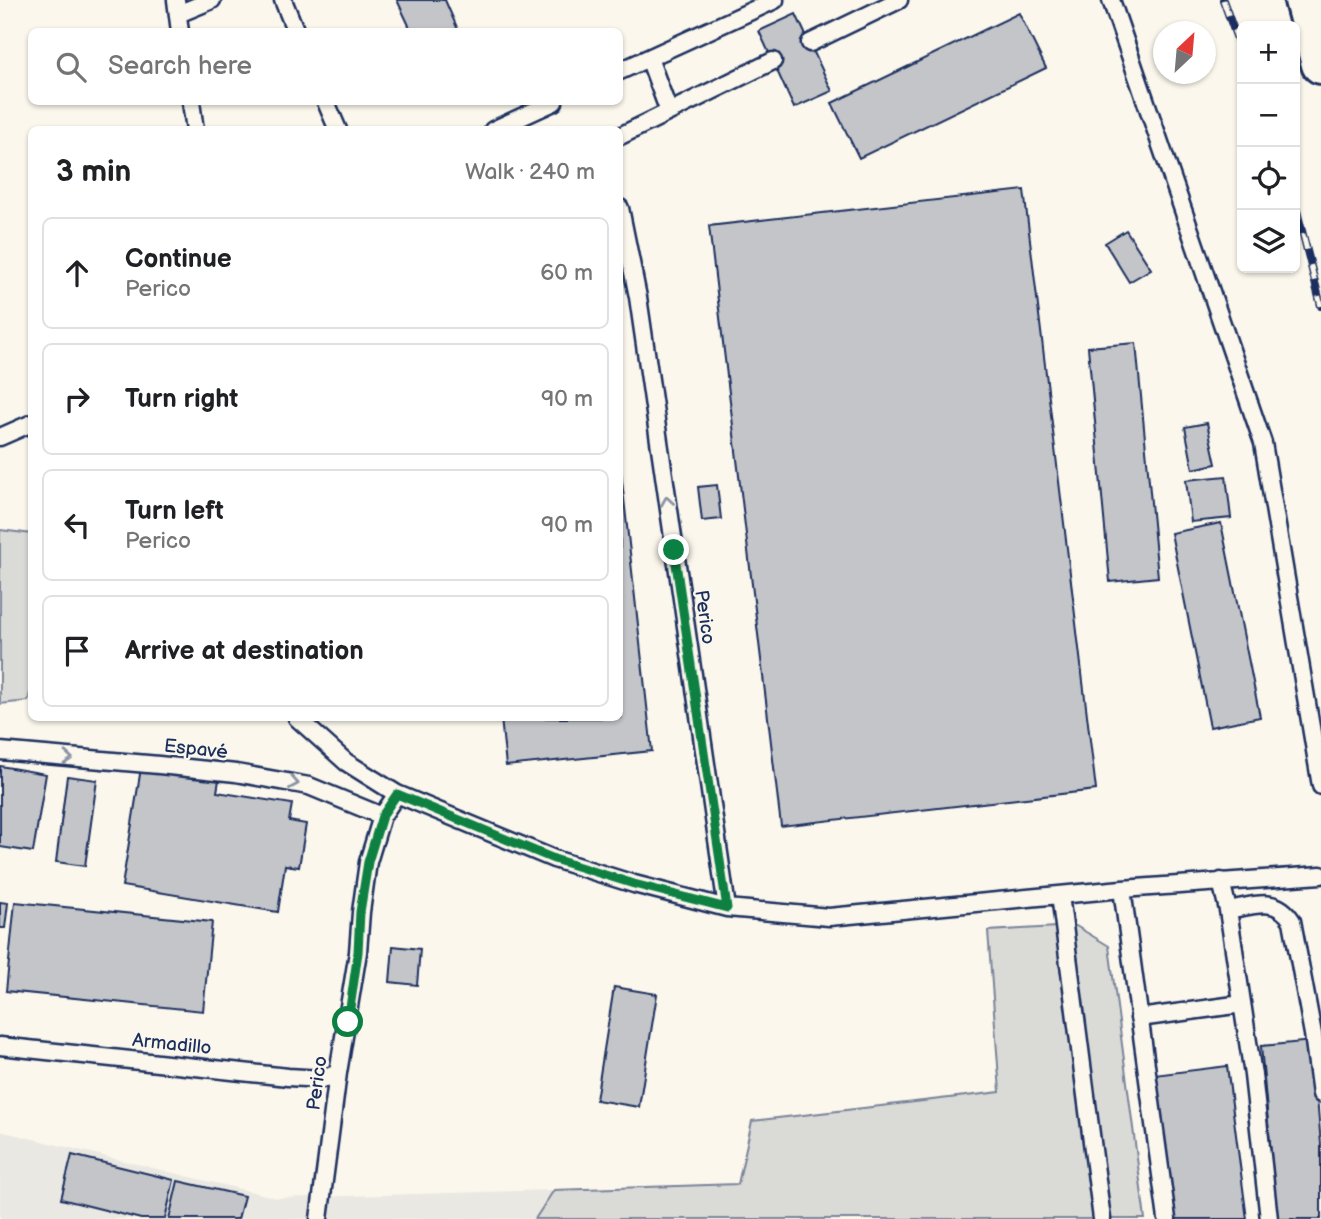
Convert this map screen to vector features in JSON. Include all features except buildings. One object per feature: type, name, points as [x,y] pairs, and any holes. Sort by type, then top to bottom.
[{"type":"main road","points":[[1304,0],[1321,64]]},
{"type":"lane","points":[[180,28],[177,7],[212,0]]},
{"type":"lane","points":[[283,0],[294,28]]},
{"type":"lane","points":[[623,70],[775,0]]},
{"type":"lane","points":[[810,43],[899,0]]},
{"type":"lane","points":[[1111,0],[1264,443],[1321,786]]},
{"type":"lane","points":[[649,58],[669,112]]},
{"type":"lane","points":[[623,135],[773,61]]},
{"type":"lane","points":[[191,105],[194,126]]},
{"type":"lane","points":[[327,105],[336,126]]},
{"type":"lane","points":[[507,126],[548,105]]},
{"type":"lane","name":"Perico","points":[[623,223],[638,297],[727,908]]},
{"type":"lane","points":[[0,437],[28,425]]},
{"type":"lane","points":[[300,721],[346,762],[397,794],[554,859],[634,884],[727,908],[829,916],[1122,889],[1321,875]]},
{"type":"lane","name":"Espavé","points":[[0,751],[236,773],[309,786],[382,816]]},
{"type":"lane","name":"Perico","points":[[319,1219],[338,1073],[358,952],[360,912],[368,862],[382,816],[397,794]]},
{"type":"lane","points":[[1221,881],[1228,910],[1253,1075],[1269,1219]]},
{"type":"lane","points":[[1122,889],[1167,1219]]},
{"type":"lane","points":[[1060,895],[1102,1219]]},
{"type":"lane","points":[[1228,910],[1271,903],[1286,911],[1292,921],[1321,1094]]},
{"type":"lane","points":[[1139,1018],[1242,1004]]},
{"type":"lane","name":"Armadillo","points":[[0,1046],[288,1077],[321,1079],[338,1073]]},
{"type":"shaded area","points":[[0,530],[28,534],[28,701],[0,704]]},
{"type":"shaded area","points":[[1076,926],[1109,946],[1145,1219],[535,1219],[554,1190],[738,1184],[752,1121],[1000,1092],[988,931]]},
{"type":"shaded area","points":[[0,1131],[278,1198],[554,1190],[535,1219],[0,1219]]},
{"type":"railway","points":[[1223,0],[1237,39]]},
{"type":"railway","points":[[1297,210],[1321,306]]},
{"type":"route","points":[[348,1022],[368,862],[382,816],[397,794],[554,859],[634,884],[727,908],[674,550]]}]
